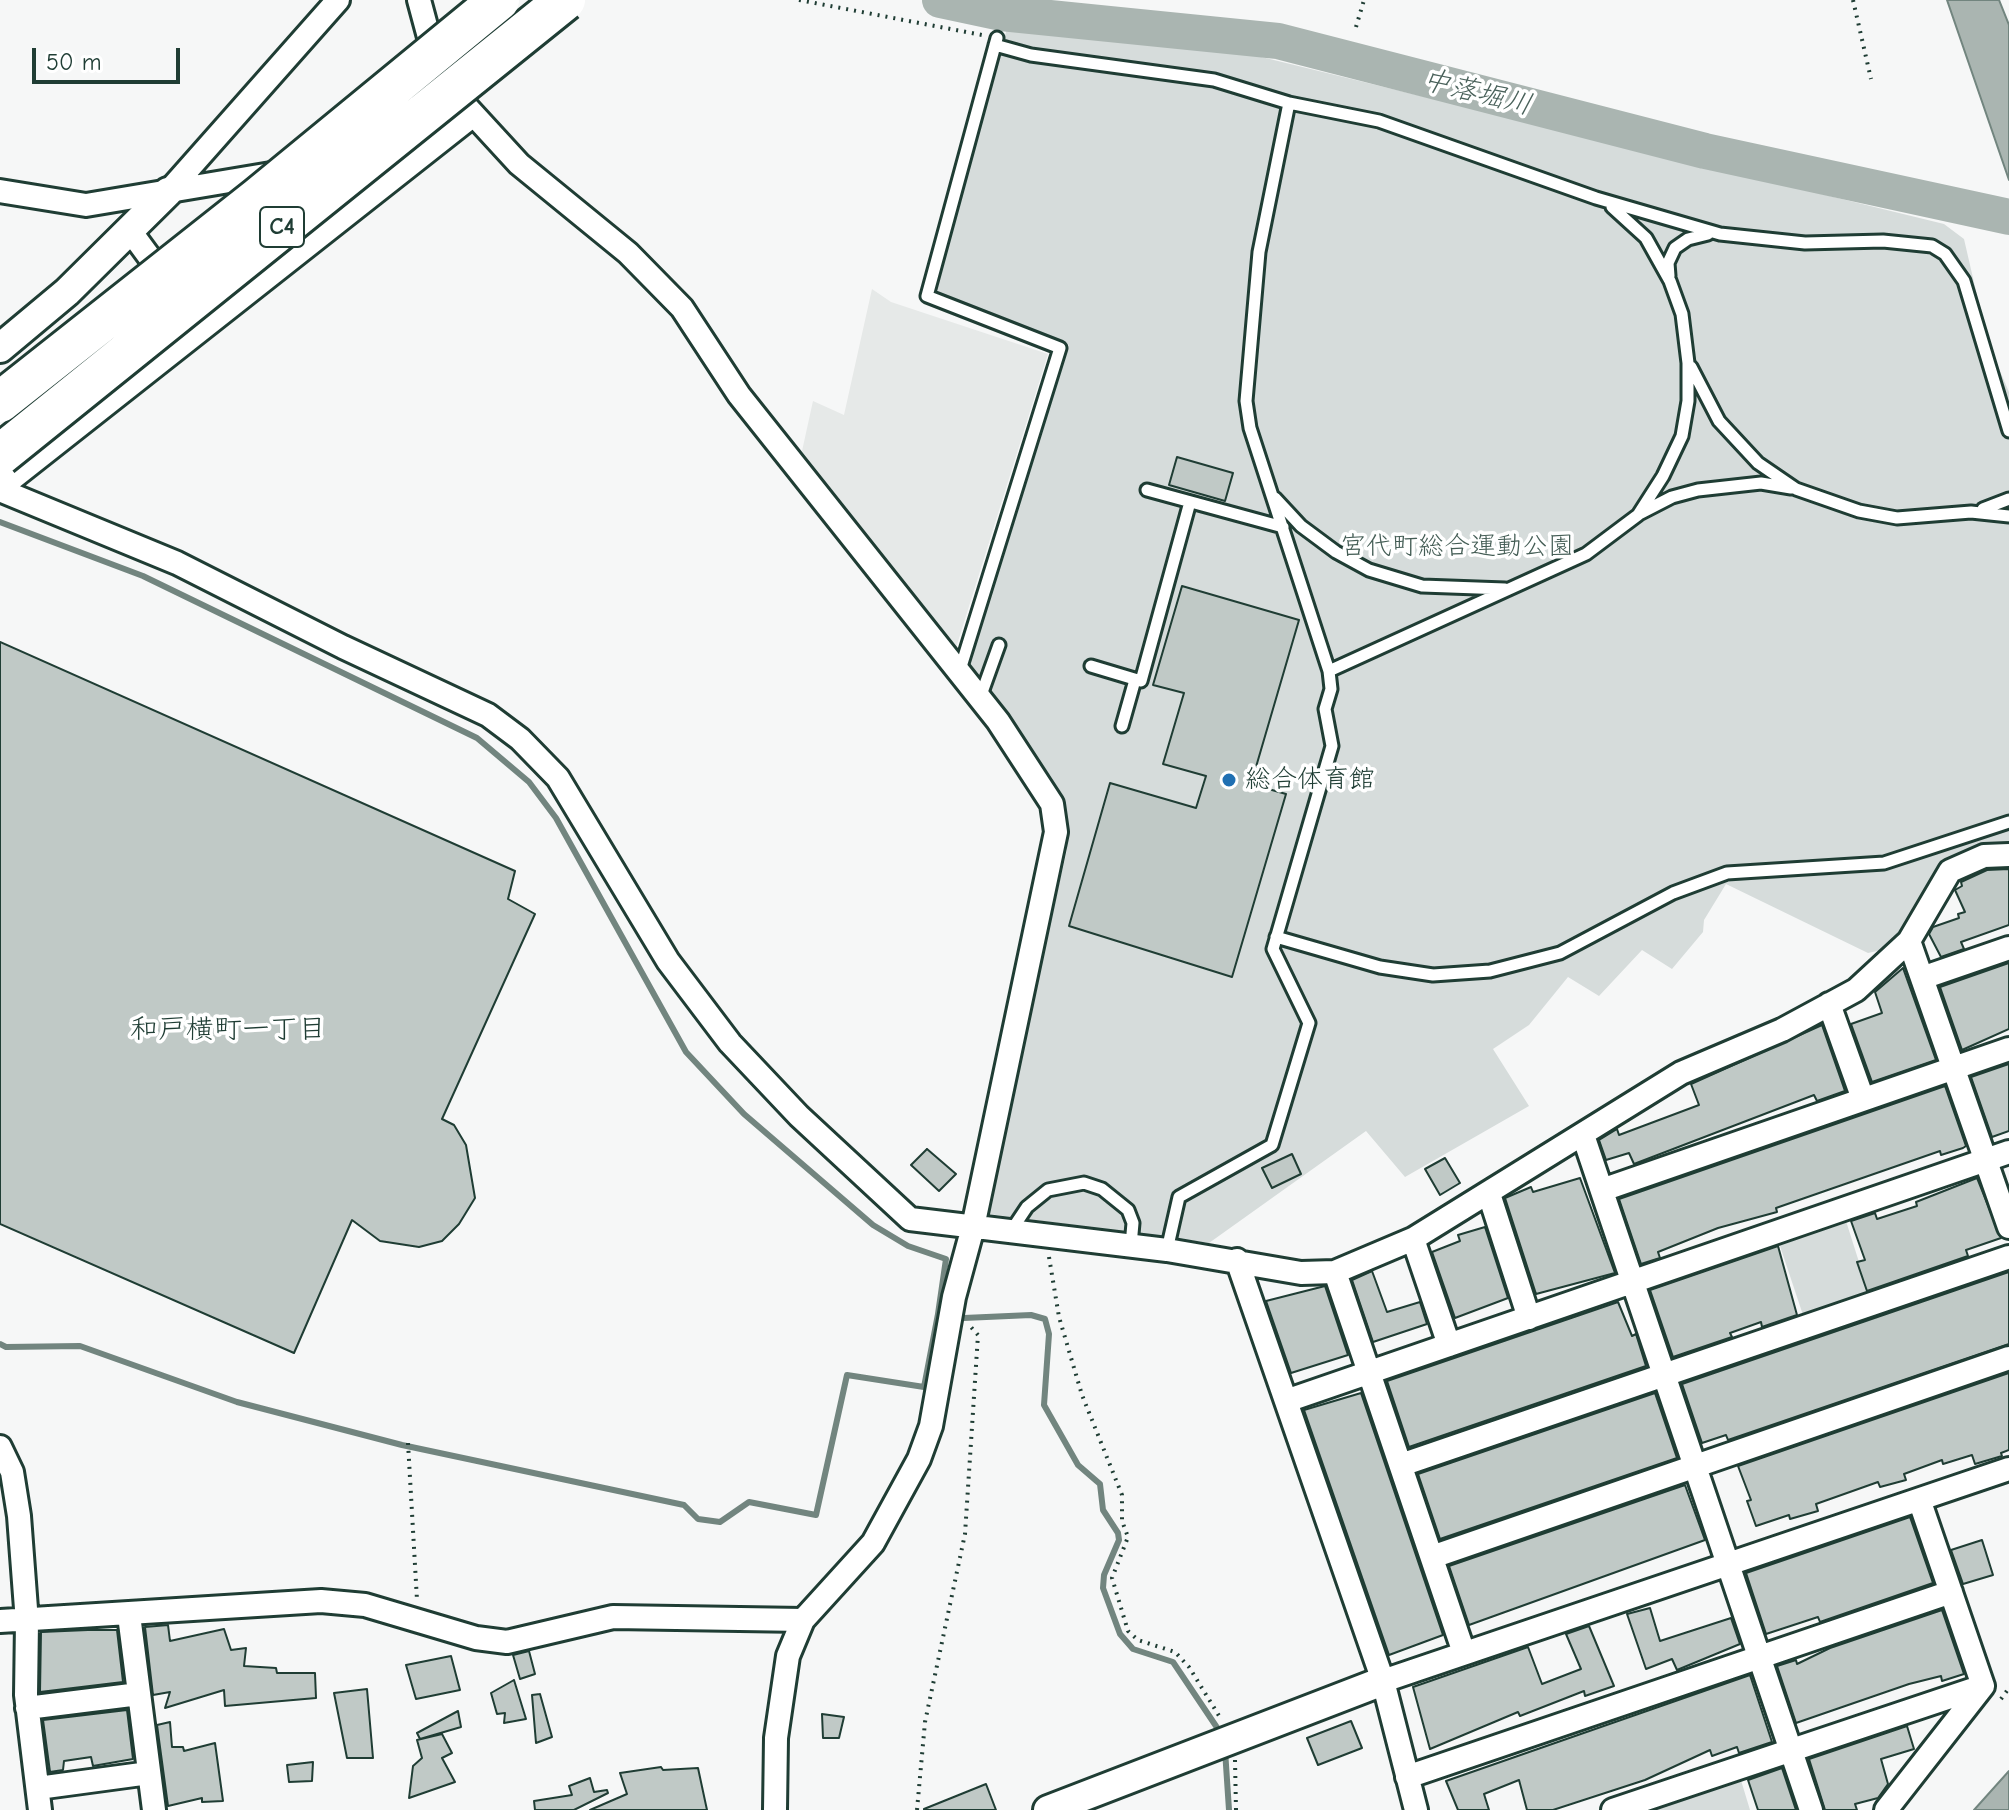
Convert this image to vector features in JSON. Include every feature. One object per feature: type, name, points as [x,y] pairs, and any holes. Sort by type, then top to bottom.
[{"type":"highway","name":"C4","points":[[0,402],[258,198],[499,0]]},
{"type":"highway","name":"C4","points":[[0,455],[565,0]]},
{"type":"street","points":[[0,348],[67,292],[131,232],[338,0]]},
{"type":"street","points":[[419,0],[440,78],[519,164],[628,253],[682,308],[739,395],[998,721],[1052,804],[1056,832],[973,1227],[949,1325],[931,1426],[919,1459],[873,1543],[803,1620],[786,1670],[776,1738],[775,1810]]},
{"type":"street","points":[[0,191],[86,205],[265,177],[305,164],[440,78]]},
{"type":"street","points":[[472,116],[201,327],[0,489],[177,563],[343,647],[488,715],[520,739],[558,778],[668,961],[730,1043],[799,1116],[910,1219],[1131,1245],[1237,1260],[1301,1273],[1335,1272],[1413,1239],[1681,1073],[1782,1030],[1856,990],[1909,941],[1950,871],[1984,856],[2009,855]]},
{"type":"street","points":[[131,232],[201,327]]},
{"type":"street","points":[[1909,941],[2009,1227]]},
{"type":"street","points":[[1922,978],[2009,948]]},
{"type":"street","points":[[1829,1004],[1863,1099]]},
{"type":"street","points":[[1602,1190],[2009,1049]]},
{"type":"street","points":[[1583,1135],[1661,1376],[1811,1810]]},
{"type":"street","points":[[1286,1401],[2009,1152]]},
{"type":"street","points":[[1489,1194],[1529,1318]]},
{"type":"street","points":[[1413,1239],[1449,1345]]},
{"type":"street","points":[[1401,1465],[2009,1257]]},
{"type":"street","points":[[1237,1260],[1383,1681],[1416,1810]]},
{"type":"street","points":[[1335,1272],[1464,1653]]},
{"type":"street","points":[[1432,1557],[2009,1358]]},
{"type":"street","points":[[0,1447],[14,1487],[27,1622],[27,1708],[39,1799],[149,1773]]},
{"type":"street","points":[[1048,1810],[1383,1681],[1920,1502],[2009,1469]]},
{"type":"street","points":[[1920,1502],[1983,1686]]},
{"type":"street","points":[[1407,1777],[1951,1592]]},
{"type":"street","points":[[0,1621],[27,1622],[321,1601],[365,1605],[476,1638],[507,1642],[613,1617],[803,1620]]},
{"type":"street","points":[[129,1615],[154,1810]]},
{"type":"street","points":[[1613,1810],[1983,1686]]},
{"type":"street","points":[[1886,1810],[1983,1686]]},
{"type":"street","points":[[27,1708],[139,1694]]},
{"type":"lane","points":[[959,673],[1060,348],[927,296],[996,42],[1031,55],[1214,80],[1289,103],[1379,121],[1596,198],[1720,234]]},
{"type":"lane","points":[[1167,1250],[1179,1197],[1272,1145],[1309,1023],[1273,949],[1332,746],[1325,709],[1331,689],[1329,671],[1250,428],[1246,401],[1259,252],[1289,103]]},
{"type":"lane","points":[[1596,198],[1620,211],[1646,238],[1670,281],[1682,314],[1688,363],[1688,401],[1682,436],[1663,476],[1638,515]]},
{"type":"lane","points":[[1670,281],[1668,263],[1675,248],[1701,234],[1805,243],[1912,242],[1932,246],[1945,254],[1964,281],[2009,431]]},
{"type":"lane","points":[[1688,363],[1719,421],[1758,463],[1796,489]]},
{"type":"lane","points":[[1329,671],[1586,554],[1638,515],[1672,497],[1698,490],[1761,483],[1796,489],[1859,511],[1897,518],[1971,512],[2009,516]]},
{"type":"lane","points":[[1147,490],[1283,527]]},
{"type":"lane","points":[[1271,494],[1301,526],[1336,552],[1369,570],[1422,586],[1509,589]]},
{"type":"lane","points":[[1971,512],[2009,499]]},
{"type":"lane","points":[[1091,666],[1141,681],[1190,502]]},
{"type":"lane","points":[[980,699],[999,645]]},
{"type":"lane","points":[[1122,726],[1135,680]]},
{"type":"lane","points":[[1276,937],[1380,967],[1433,975],[1490,971],[1560,953],[1673,893],[1727,873],[1884,863],[2009,822]]},
{"type":"lane","points":[[1011,1231],[1027,1207],[1048,1190],[1084,1183],[1102,1189],[1128,1210],[1133,1223],[1131,1245]]},
{"type":"path","points":[[799,0],[996,42]]},
{"type":"path","points":[[1356,27],[1364,0]]},
{"type":"path","points":[[1853,0],[1871,79]]},
{"type":"path","points":[[1048,1235],[1059,1317],[1082,1395],[1122,1495],[1122,1521],[1128,1537],[1112,1578],[1128,1631],[1138,1640],[1175,1652],[1189,1667],[1233,1738],[1236,1810]]},
{"type":"path","points":[[917,1810],[925,1722],[965,1534],[978,1335],[971,1326],[949,1325]]},
{"type":"path","points":[[408,1443],[419,1619]]},
{"type":"shaded area","points":[[1947,0],[1999,0],[2009,25],[2009,180]]},
{"type":"shaded area","points":[[872,289],[891,302],[1048,354],[955,651],[802,451],[813,401],[844,415]]},
{"type":"shaded area","points":[[2009,1771],[2009,1810],[1974,1810]]},
{"type":"green space","name":"宮代町総合運動公園","points":[[1007,28],[1233,50],[1944,224],[1964,239],[1988,343],[2009,392],[2009,847],[1945,862],[1891,948],[1868,953],[1726,884],[1704,920],[1703,932],[1672,969],[1642,950],[1599,996],[1568,977],[1529,1025],[1493,1049],[1529,1106],[1405,1177],[1366,1131],[1209,1243],[989,1214],[985,1204],[1067,850],[1067,812],[1052,778],[968,670],[1069,345],[936,292]]},
{"type":"green space","points":[[1846,1221],[1871,1300],[1805,1321],[1779,1243]]},
{"type":"green space","points":[[1740,1777],[1750,1810],[1646,1810]]},
{"type":"building","points":[[1177,457],[1233,473],[1225,501],[1169,485]]},
{"type":"building","name":"総合体育館","points":[[1182,586],[1299,620],[1251,784],[1286,794],[1232,977],[1069,926],[1110,783],[1196,808],[1206,776],[1163,764],[1184,693],[1153,685]]},
{"type":"building","points":[[0,642],[515,871],[508,899],[535,914],[442,1119],[454,1125],[466,1145],[475,1198],[459,1224],[442,1241],[419,1247],[380,1241],[352,1220],[294,1353],[0,1224]]},
{"type":"building","points":[[2009,869],[2009,925],[1961,942],[1964,949],[1941,957],[1929,934],[1933,927],[1959,918],[1958,914],[1965,912],[1955,890],[1962,886],[1961,882],[1987,870]]},
{"type":"building","points":[[2009,963],[2009,1029],[1962,1050],[1940,987]]},
{"type":"building","points":[[1903,968],[1936,1060],[1872,1082],[1851,1024],[1882,1013],[1875,992]]},
{"type":"building","points":[[1822,1025],[1845,1091],[1817,1101],[1814,1095],[1634,1164],[1629,1153],[1606,1160],[1599,1140],[1617,1129],[1619,1135],[1699,1105],[1691,1084]]},
{"type":"building","points":[[2009,1064],[2009,1131],[1992,1137],[1971,1077]]},
{"type":"building","points":[[1945,1086],[1966,1146],[1963,1148],[1941,1155],[1940,1151],[1776,1208],[1777,1212],[1718,1228],[1658,1252],[1660,1258],[1641,1264],[1619,1199]]},
{"type":"building","points":[[927,1149],[956,1174],[939,1191],[911,1165]]},
{"type":"building","points":[[1292,1154],[1301,1174],[1272,1188],[1262,1168]]},
{"type":"building","points":[[1445,1158],[1460,1183],[1440,1195],[1425,1169]]},
{"type":"building","points":[[1580,1178],[1615,1273],[1536,1294],[1505,1198],[1531,1187],[1533,1192]]},
{"type":"building","points":[[1977,1178],[2001,1238],[1966,1250],[1968,1256],[1867,1291],[1857,1262],[1865,1260],[1851,1221],[1875,1213],[1877,1219],[1917,1206],[1916,1202]]},
{"type":"building","points":[[1485,1227],[1508,1298],[1455,1318],[1432,1252],[1460,1241],[1458,1235]]},
{"type":"building","points":[[1778,1246],[1797,1315],[1762,1327],[1761,1322],[1730,1333],[1732,1337],[1673,1357],[1650,1290]]},
{"type":"building","points":[[1372,1271],[1387,1312],[1420,1302],[1427,1324],[1373,1342],[1352,1280]]},
{"type":"building","points":[[2009,1272],[2009,1344],[1728,1440],[1726,1435],[1702,1443],[1682,1384]]},
{"type":"building","points":[[1325,1286],[1348,1355],[1291,1373],[1266,1301]]},
{"type":"building","points":[[1618,1302],[1632,1336],[1636,1334],[1646,1366],[1409,1447],[1387,1381]]},
{"type":"building","points":[[2009,1373],[2009,1450],[2001,1453],[2002,1456],[1975,1464],[1972,1455],[1943,1464],[1942,1460],[1904,1474],[1906,1480],[1880,1487],[1878,1482],[1816,1504],[1818,1511],[1790,1519],[1789,1515],[1756,1526],[1747,1501],[1751,1500],[1738,1466]]},
{"type":"building","points":[[1361,1393],[1443,1635],[1389,1655],[1304,1410]]},
{"type":"building","points":[[1655,1393],[1677,1458],[1440,1539],[1418,1474]]},
{"type":"building","points":[[1685,1485],[1705,1540],[1469,1625],[1449,1566]]},
{"type":"building","points":[[1910,1517],[1933,1583],[1820,1622],[1818,1617],[1766,1634],[1746,1573]]},
{"type":"building","points":[[1982,1540],[1993,1575],[1963,1584],[1951,1550]]},
{"type":"building","points":[[1650,1608],[1660,1641],[1731,1618],[1740,1644],[1677,1670],[1672,1659],[1646,1669],[1627,1614]]},
{"type":"building","points":[[1942,1610],[1964,1674],[1942,1681],[1941,1676],[1909,1684],[1796,1723],[1777,1666],[1796,1660],[1797,1664],[1830,1648]]},
{"type":"building","points":[[168,1625],[170,1641],[224,1629],[231,1650],[246,1648],[244,1666],[276,1668],[277,1673],[315,1673],[316,1698],[225,1706],[224,1690],[165,1708],[170,1692],[153,1695],[145,1627]]},
{"type":"building","points":[[1589,1626],[1614,1686],[1585,1696],[1584,1691],[1520,1716],[1518,1712],[1430,1749],[1413,1687],[1528,1647],[1542,1684],[1581,1669],[1566,1634]]},
{"type":"building","points":[[117,1630],[123,1682],[40,1692],[41,1632]]},
{"type":"building","points":[[529,1651],[535,1674],[520,1679],[513,1655]]},
{"type":"building","points":[[451,1656],[460,1690],[416,1699],[406,1665]]},
{"type":"building","points":[[1750,1675],[1772,1742],[1739,1753],[1737,1747],[1712,1756],[1710,1750],[1645,1780],[1553,1810],[1527,1810],[1519,1780],[1484,1794],[1489,1810],[1458,1810],[1446,1781]]},
{"type":"building","points":[[514,1680],[526,1719],[504,1723],[505,1713],[497,1714],[491,1693]]},
{"type":"building","points":[[367,1689],[373,1758],[347,1758],[334,1693]]},
{"type":"building","points":[[540,1694],[552,1737],[536,1743],[532,1695]]},
{"type":"building","points":[[127,1710],[133,1759],[93,1766],[91,1757],[64,1761],[63,1770],[50,1772],[43,1720]]},
{"type":"building","points":[[458,1711],[461,1727],[420,1739],[417,1733]]},
{"type":"building","points":[[822,1714],[844,1717],[839,1738],[823,1738]]},
{"type":"building","points":[[1351,1721],[1362,1748],[1318,1765],[1307,1738]]},
{"type":"building","points":[[170,1722],[172,1747],[183,1747],[184,1751],[215,1743],[223,1801],[202,1802],[202,1798],[168,1806],[157,1725]]},
{"type":"building","points":[[1907,1726],[1914,1749],[1881,1759],[1888,1784],[1878,1798],[1855,1804],[1857,1810],[1825,1810],[1809,1759]]},
{"type":"building","points":[[442,1734],[452,1753],[442,1758],[455,1782],[409,1798],[413,1766],[422,1758],[417,1740]]},
{"type":"building","points":[[313,1762],[312,1781],[289,1782],[287,1765]]},
{"type":"building","points":[[661,1767],[663,1770],[698,1768],[707,1810],[590,1810],[627,1794],[620,1773]]},
{"type":"building","points":[[1782,1768],[1796,1810],[1758,1810],[1748,1780]]},
{"type":"building","points":[[590,1778],[594,1792],[607,1790],[608,1793],[574,1810],[535,1810],[534,1801],[572,1795],[569,1786]]},
{"type":"building","points":[[986,1784],[996,1810],[924,1810],[924,1809]]},
{"type":"waterway","name":"中落堀川","points":[[940,0],[1001,13],[1278,41],[1705,151],[2009,217]]},
{"type":"waterway","points":[[0,522],[143,576],[477,738],[529,782],[556,818],[686,1052],[744,1114],[873,1225],[908,1246],[946,1259],[938,1314],[964,1318],[1031,1315],[1045,1319],[1049,1334],[1044,1405],[1078,1465],[1100,1484],[1103,1510],[1118,1533],[1119,1540],[1104,1575],[1103,1588],[1120,1634],[1133,1649],[1173,1662],[1222,1735]]},
{"type":"waterway","points":[[0,1344],[6,1347],[80,1346],[237,1402],[402,1445],[684,1505],[698,1519],[720,1522],[749,1502],[816,1515],[847,1375],[924,1387],[938,1314]]},
{"type":"waterway","points":[[1225,1750],[1229,1810]]},
{"type":"place","name":"総合体育館","points":[[1229,780]]},
{"type":"district","name":"和戸横町一丁目","points":[[228,1030]]}]
